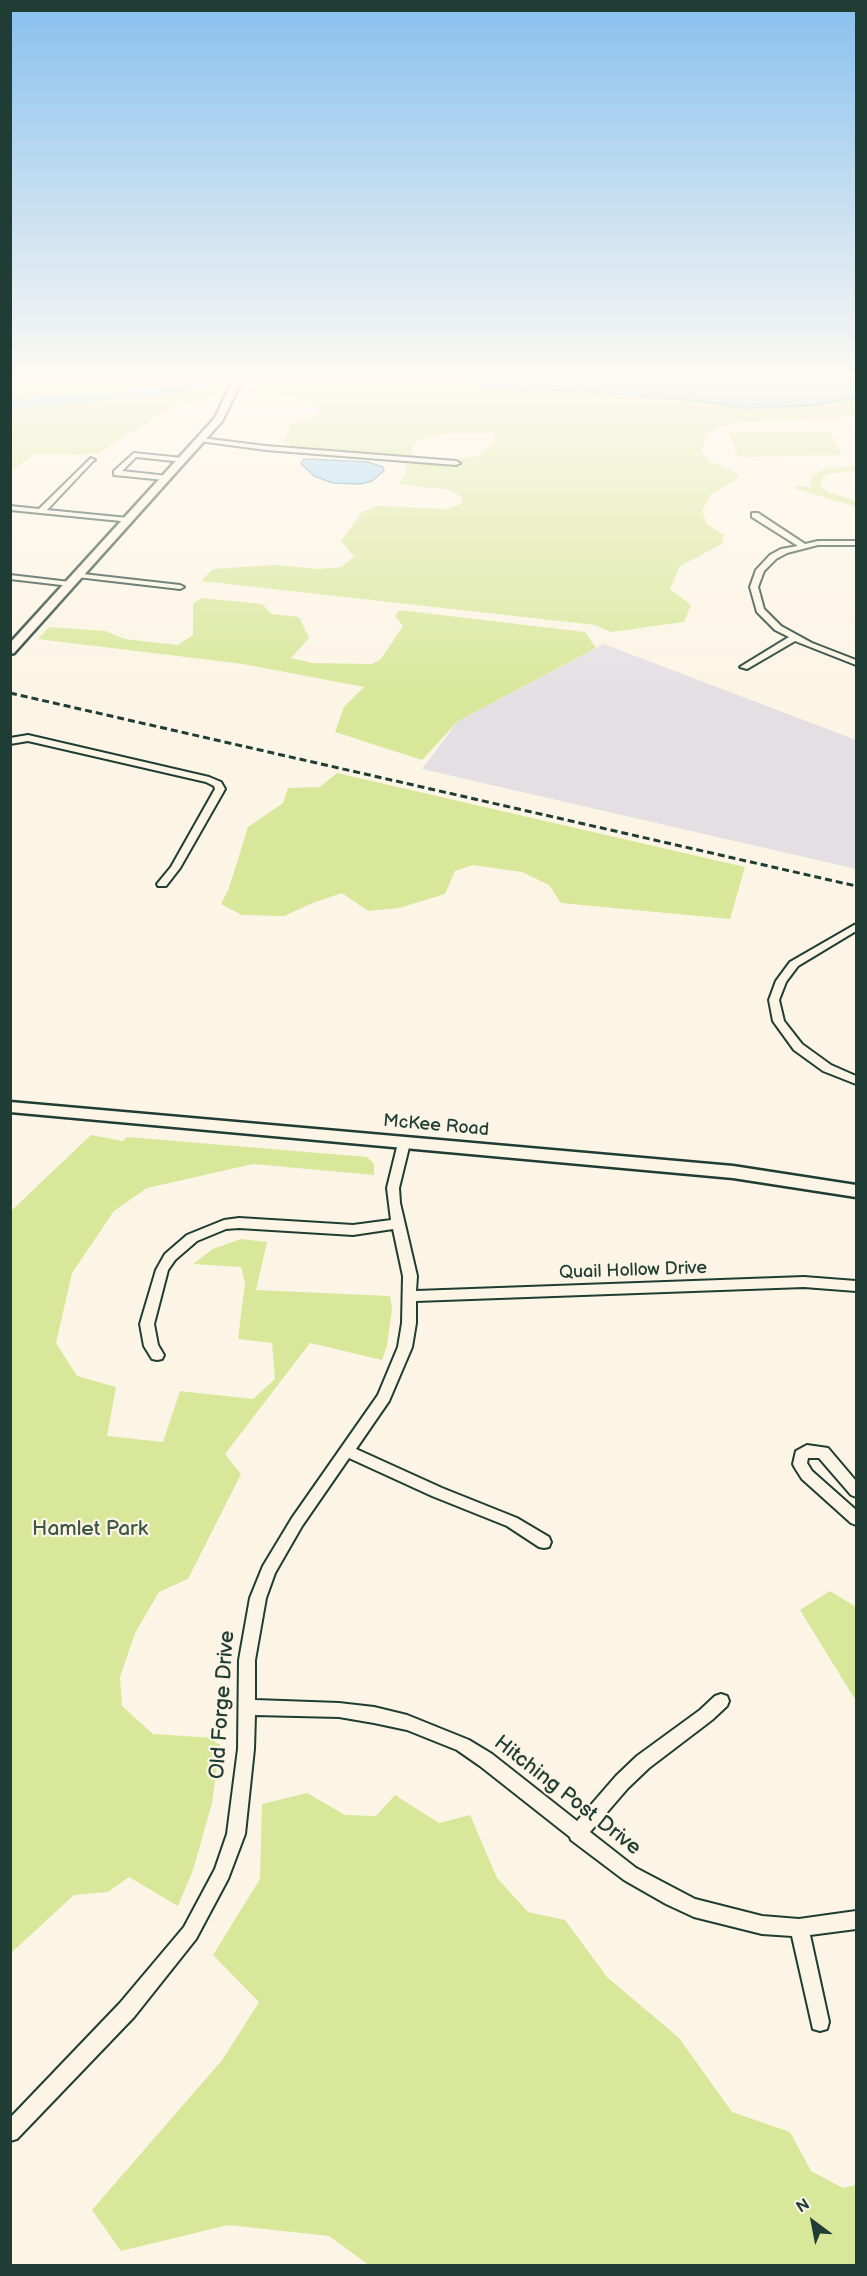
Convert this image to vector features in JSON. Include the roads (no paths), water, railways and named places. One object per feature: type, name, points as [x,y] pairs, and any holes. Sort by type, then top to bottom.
[{"type":"street","points":[[40,512],[63,488]]},
{"type":"street","points":[[10,651],[156,488]]},
{"type":"street","points":[[10,508],[128,520]]},
{"type":"street","points":[[755,515],[802,545]]},
{"type":"street","points":[[856,543],[802,545],[773,557],[760,570],[754,587],[760,610],[778,628],[794,638],[856,663]]},
{"type":"street","points":[[10,577],[180,587]]},
{"type":"street","points":[[744,667],[794,638]]},
{"type":"street","points":[[10,741],[28,738],[218,784],[220,789],[175,868],[162,884]]},
{"type":"street","points":[[856,927],[794,964],[780,981],[774,1000],[779,1021],[798,1047],[827,1068],[856,1080]]},
{"type":"street","name":"McKee Road","points":[[10,1107],[733,1173],[856,1191]]},
{"type":"street","name":"Old Forge Drive","points":[[10,2132],[127,2010],[190,1933],[222,1873],[236,1834],[246,1749],[247,1660],[258,1598],[265,1580],[297,1522],[384,1397],[398,1369],[405,1347],[411,1296],[410,1276],[398,1224],[393,1188],[404,1143]]},
{"type":"street","points":[[157,1356],[151,1346],[147,1324],[162,1270],[170,1257],[192,1238],[208,1230],[239,1223],[353,1230],[398,1224]]},
{"type":"street","name":"Quail Hollow Drive","points":[[411,1296],[804,1282],[856,1286]]},
{"type":"street","points":[[856,1491],[823,1452],[807,1450],[801,1455],[800,1464],[807,1475],[856,1520]]},
{"type":"street","points":[[347,1451],[437,1492],[512,1522],[544,1542]]},
{"type":"street","points":[[577,1834],[622,1782],[643,1762],[722,1701]]},
{"type":"street","name":"Hitching Post Drive","points":[[247,1707],[339,1710],[374,1715],[407,1723],[463,1745],[486,1760],[630,1874],[694,1908],[762,1925],[799,1928],[856,1920]]},
{"type":"street","points":[[799,1928],[820,2022]]},
{"type":"street","name":"Old Forge Drive","points":[[10,2120],[38,2104]]},
{"type":"railway","points":[[10,693],[856,886]]},
{"type":"park label","name":"Hamlet Park","points":[[90,1530]]}]
